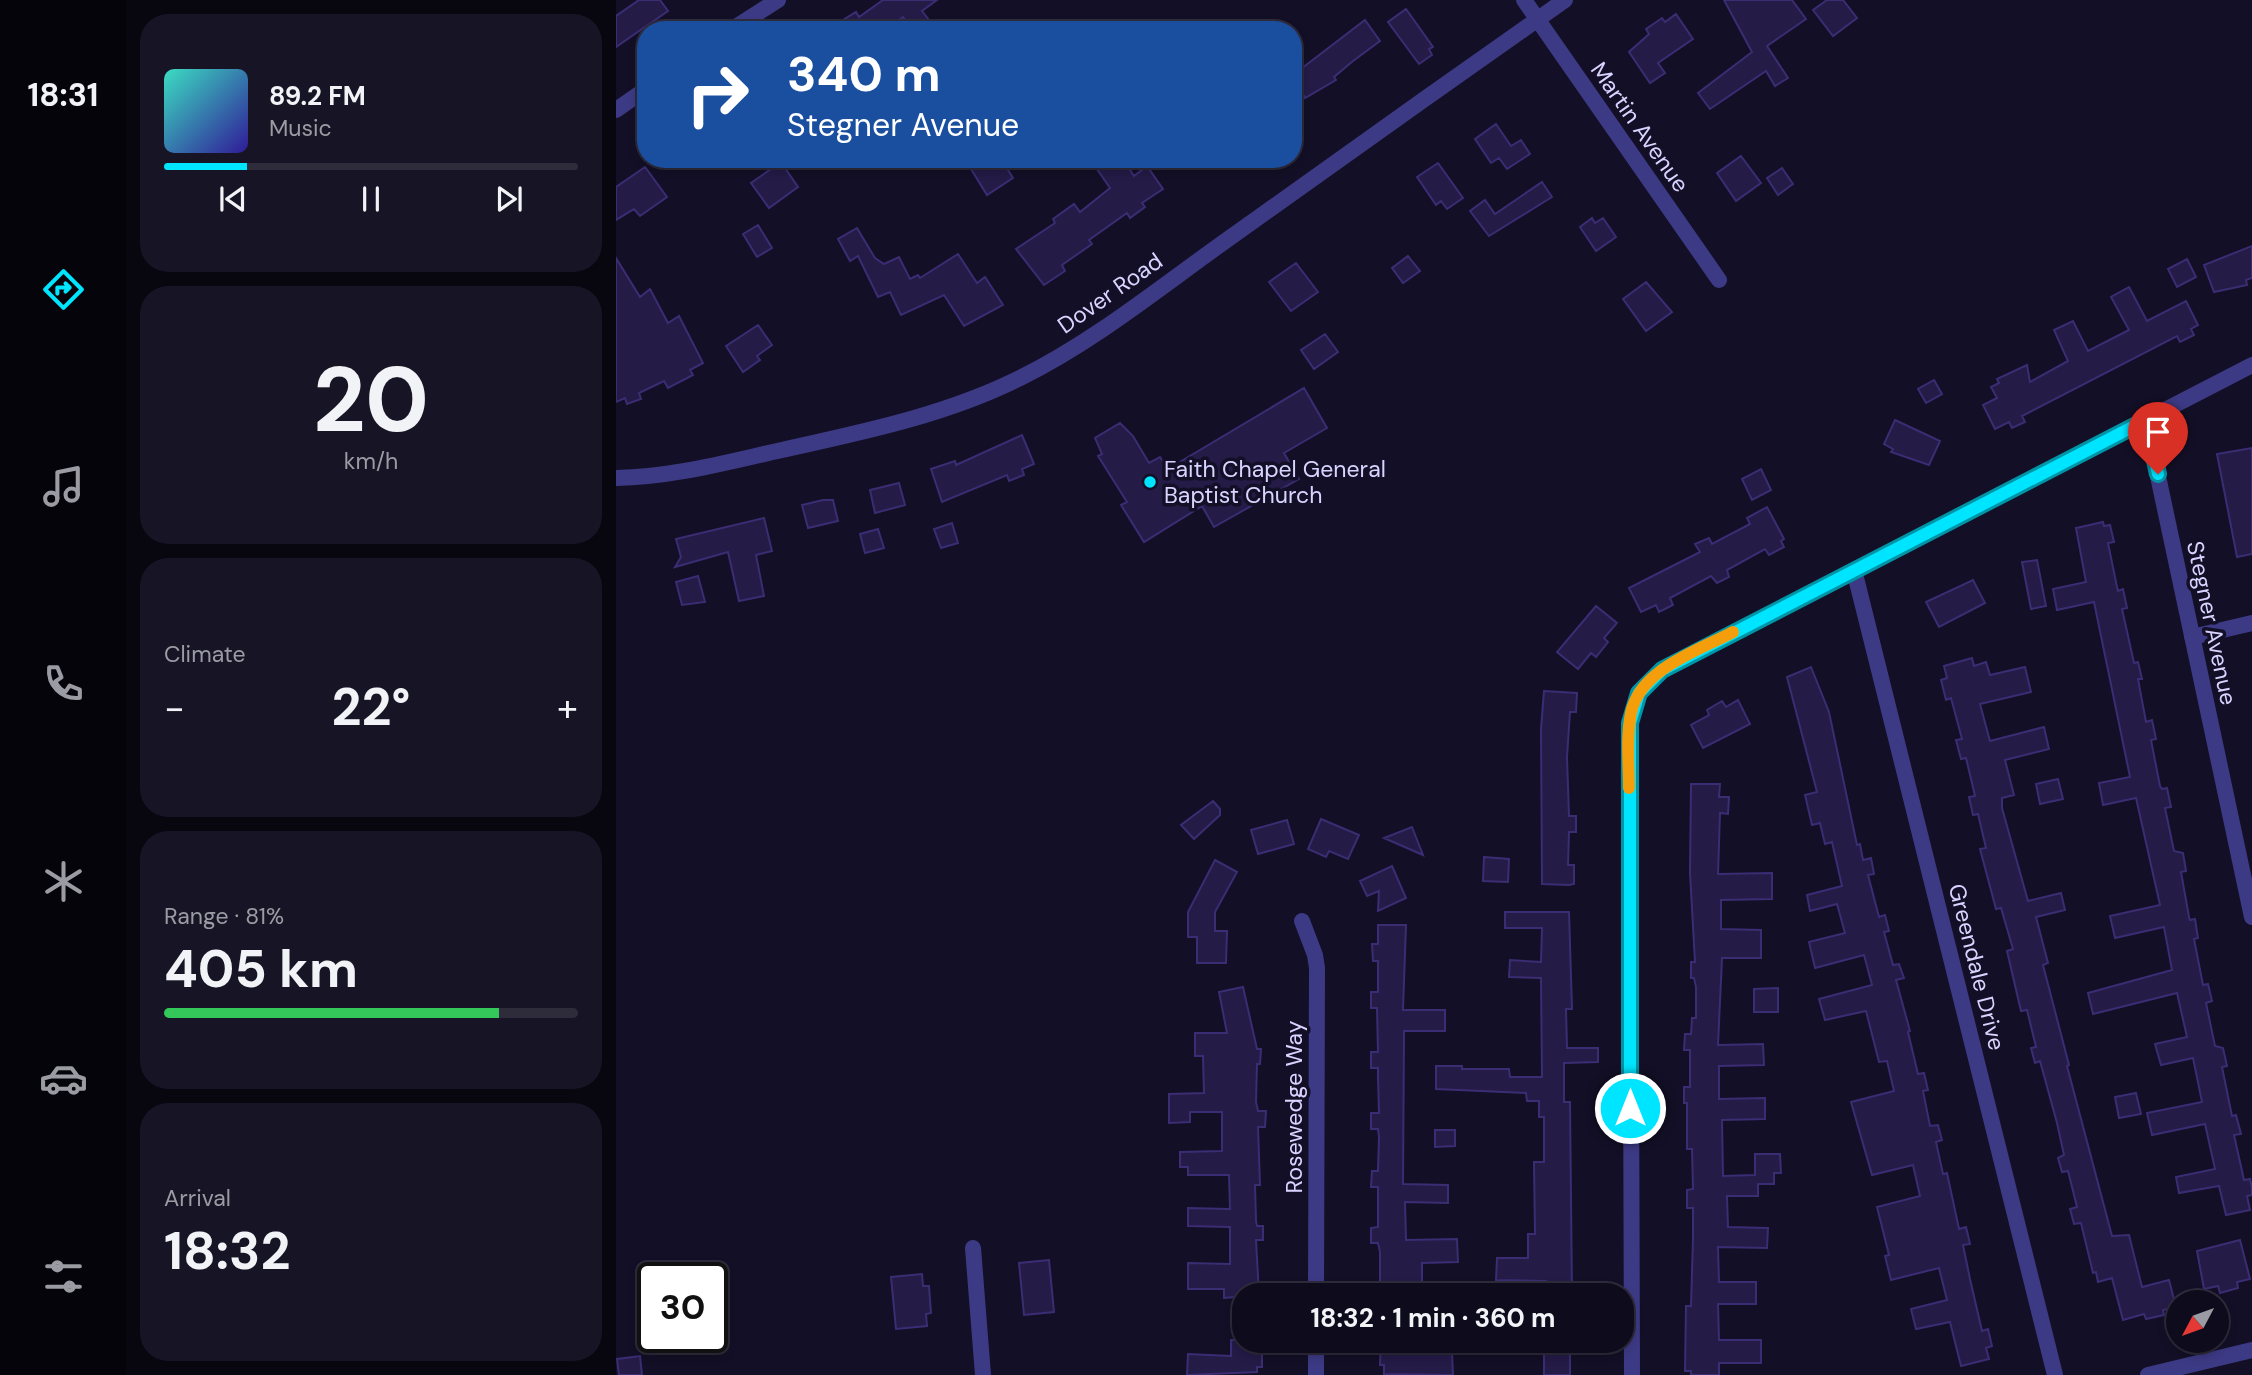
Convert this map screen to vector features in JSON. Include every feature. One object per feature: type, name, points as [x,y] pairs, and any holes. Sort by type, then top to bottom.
[{"type":"street","points":[[745,21],[778,0]]},
{"type":"street","name":"Martin Avenue","points":[[1524,0],[1719,281]]},
{"type":"street","name":"Dover Road","points":[[616,478],[650,477],[693,470],[843,436],[940,411],[1021,378],[1061,355],[1152,293],[1565,0]]},
{"type":"street","points":[[616,110],[637,95]]},
{"type":"street","points":[[1632,1375],[1631,712],[1639,693],[1662,670],[2252,365]]},
{"type":"street","name":"Stegner Avenue","points":[[2146,420],[2252,917]]},
{"type":"street","name":"Greendale Drive","points":[[1854,570],[2055,1375]]},
{"type":"street","points":[[2192,637],[2252,623]]},
{"type":"street","name":"Rosewedge Way","points":[[1302,922],[1315,955],[1317,968],[1316,1283]]},
{"type":"street","points":[[973,1248],[983,1375]]},
{"type":"street","points":[[2148,1375],[2252,1350]]},
{"type":"street","points":[[1316,1353],[1316,1375]]},
{"type":"building","points":[[639,0],[660,0],[668,11],[654,21],[637,21],[637,32],[616,47],[616,16]]},
{"type":"building","points":[[883,0],[937,0],[922,11],[930,21],[906,21],[903,17],[898,21],[842,21],[856,12],[859,17]]},
{"type":"building","points":[[1724,0],[1792,0],[1806,19],[1767,46],[1788,78],[1775,86],[1766,71],[1710,109],[1698,93],[1752,52]]},
{"type":"building","points":[[1827,0],[1843,0],[1857,18],[1833,36],[1813,10]]},
{"type":"building","points":[[1406,9],[1433,47],[1429,49],[1432,55],[1419,64],[1388,22]]},
{"type":"building","points":[[1676,14],[1693,39],[1658,63],[1665,73],[1650,83],[1629,52],[1649,34],[1646,29],[1662,18],[1665,22]]},
{"type":"building","points":[[1365,20],[1380,41],[1334,77],[1336,80],[1305,98],[1302,92],[1302,68]]},
{"type":"building","points":[[1496,124],[1511,146],[1521,140],[1530,154],[1507,169],[1499,158],[1491,163],[1475,139]]},
{"type":"building","points":[[1741,156],[1761,183],[1736,201],[1717,173]]},
{"type":"building","points":[[1438,163],[1463,198],[1447,209],[1441,201],[1436,205],[1417,177]]},
{"type":"building","points":[[646,168],[667,197],[640,216],[634,209],[616,220],[616,187]]},
{"type":"building","points":[[772,168],[785,168],[798,187],[769,208],[751,183]]},
{"type":"building","points":[[1007,168],[1013,178],[987,195],[971,169]]},
{"type":"building","points":[[1096,168],[1129,168],[1134,176],[1148,168],[1163,189],[1142,203],[1145,207],[1130,218],[1127,213],[1089,240],[1092,244],[1062,265],[1065,271],[1044,285],[1016,249],[1055,223],[1053,219],[1074,204],[1080,212],[1110,188]]},
{"type":"building","points":[[1782,168],[1793,184],[1778,195],[1767,178]]},
{"type":"building","points":[[1542,182],[1552,197],[1489,236],[1470,211],[1485,200],[1495,214]]},
{"type":"building","points":[[1592,218],[1595,223],[1603,218],[1616,237],[1596,251],[1580,227]]},
{"type":"building","points":[[758,225],[772,248],[757,257],[743,234]]},
{"type":"building","points":[[857,228],[875,258],[884,264],[899,257],[910,279],[918,275],[920,278],[958,254],[977,283],[985,277],[1003,305],[964,326],[944,295],[901,315],[890,292],[878,297],[858,256],[850,261],[838,239]]},
{"type":"building","points":[[2252,246],[2252,278],[2246,280],[2247,285],[2214,292],[2204,265]]},
{"type":"building","points":[[1408,256],[1420,271],[1403,283],[1392,268]]},
{"type":"building","points":[[616,258],[640,297],[650,289],[668,323],[679,316],[703,363],[690,370],[693,375],[668,388],[664,381],[639,393],[641,399],[627,404],[625,398],[616,402]]},
{"type":"building","points":[[2187,259],[2196,277],[2177,287],[2168,269]]},
{"type":"building","points":[[1296,263],[1318,292],[1291,311],[1269,282]]},
{"type":"building","points":[[1646,282],[1672,312],[1646,331],[1623,299]]},
{"type":"building","points":[[2129,287],[2147,321],[2186,301],[2198,325],[2191,329],[2194,335],[2180,342],[2177,336],[2022,416],[2025,422],[2012,428],[2009,422],[1995,429],[1983,405],[1997,398],[1991,387],[1999,383],[1997,379],[2027,365],[2030,382],[2068,361],[2054,330],[2073,321],[2088,351],[2129,330],[2111,297]]},
{"type":"building","points":[[758,325],[772,345],[757,356],[760,360],[743,372],[726,346]]},
{"type":"building","points":[[1325,334],[1338,352],[1314,369],[1301,350]]},
{"type":"building","points":[[1934,380],[1942,394],[1926,403],[1918,389]]},
{"type":"building","points":[[1304,388],[1327,428],[1284,453],[1299,479],[1214,527],[1202,506],[1144,542],[1121,505],[1127,502],[1098,456],[1102,454],[1095,438],[1120,423],[1133,436],[1149,463],[1160,457],[1168,469]]},
{"type":"building","points":[[1895,420],[1940,441],[1929,465],[1891,452],[1893,449],[1884,444]]},
{"type":"building","points":[[1022,435],[1034,464],[1022,469],[1024,475],[1009,481],[1007,475],[942,502],[931,469],[955,461],[956,465]]},
{"type":"building","points":[[2252,448],[2252,554],[2237,557],[2217,454]]},
{"type":"building","points":[[1761,469],[1771,490],[1752,500],[1742,479]]},
{"type":"building","points":[[899,483],[905,505],[875,513],[870,490]]},
{"type":"building","points":[[833,500],[838,521],[808,528],[802,505]]},
{"type":"building","points":[[1767,507],[1784,539],[1781,541],[1784,547],[1769,555],[1765,549],[1727,570],[1729,577],[1717,583],[1711,576],[1670,598],[1673,605],[1659,612],[1656,605],[1641,612],[1629,588],[1700,552],[1695,544],[1709,538],[1712,544],[1750,524],[1747,518]]},
{"type":"building","points":[[764,518],[772,551],[756,555],[764,596],[739,601],[728,552],[675,567],[681,557],[676,539]]},
{"type":"building","points":[[2103,522],[2104,526],[2110,525],[2114,542],[2108,543],[2118,591],[2123,589],[2127,608],[2122,609],[2134,663],[2138,662],[2142,679],[2138,679],[2146,722],[2152,720],[2156,739],[2151,740],[2160,786],[2162,789],[2167,788],[2171,807],[2165,808],[2174,851],[2183,853],[2186,871],[2181,872],[2189,917],[2190,920],[2195,919],[2198,938],[2194,939],[2203,985],[2208,984],[2212,1001],[2206,1003],[2215,1046],[2223,1048],[2227,1066],[2222,1067],[2232,1116],[2236,1115],[2241,1134],[2234,1135],[2244,1180],[2250,1179],[2252,1188],[2252,1195],[2247,1196],[2250,1210],[2226,1215],[2219,1186],[2179,1193],[2176,1177],[2215,1169],[2205,1124],[2152,1135],[2147,1113],[2202,1102],[2193,1058],[2161,1065],[2155,1044],[2187,1037],[2177,993],[2093,1014],[2088,993],[2172,970],[2164,927],[2115,938],[2110,916],[2160,905],[2136,798],[2103,805],[2099,783],[2130,777],[2094,602],[2057,610],[2053,589],[2086,582],[2076,528]]},
{"type":"building","points":[[952,523],[958,543],[941,548],[934,529]]},
{"type":"building","points":[[878,529],[884,548],[865,553],[860,534]]},
{"type":"building","points":[[2037,560],[2046,606],[2031,609],[2022,562]]},
{"type":"building","points":[[698,576],[705,602],[682,605],[676,582]]},
{"type":"building","points":[[1973,580],[1985,603],[1939,627],[1926,602]]},
{"type":"building","points":[[1596,606],[1617,623],[1604,638],[1608,642],[1596,657],[1591,653],[1578,669],[1557,652]]},
{"type":"building","points":[[1972,658],[1974,666],[1986,662],[1990,675],[2025,667],[2031,692],[1980,704],[1990,741],[2044,727],[2049,749],[2005,760],[2014,795],[2002,798],[2002,808],[2028,901],[2061,893],[2065,910],[2036,917],[2048,963],[2043,965],[2069,1065],[2067,1066],[2112,1236],[2129,1235],[2142,1287],[2169,1280],[2172,1290],[2166,1290],[2164,1315],[2146,1319],[2144,1314],[2123,1320],[2112,1278],[2098,1282],[2096,1272],[2093,1273],[2081,1223],[2074,1224],[2070,1209],[2077,1207],[2068,1171],[2062,1172],[2058,1158],[2064,1155],[2040,1061],[2035,1063],[2031,1048],[2036,1047],[2027,1010],[2021,1011],[2007,951],[2013,949],[2001,908],[1996,909],[1980,849],[1986,848],[1978,814],[1973,815],[1969,797],[1975,796],[1966,758],[1961,759],[1956,740],[1962,739],[1951,698],[1946,700],[1941,680],[1947,678],[1944,666]]},
{"type":"building","points":[[1811,667],[1829,712],[1857,845],[1860,844],[1863,860],[1871,858],[1874,874],[1868,875],[1879,917],[1885,915],[1889,931],[1884,932],[1893,965],[1899,964],[1904,978],[1896,980],[1918,1074],[1924,1073],[1928,1090],[1923,1091],[1930,1126],[1938,1125],[1942,1140],[1936,1142],[1943,1174],[1947,1173],[1959,1229],[1966,1227],[1970,1244],[1963,1245],[1970,1279],[1982,1331],[1988,1329],[1992,1346],[1986,1348],[1989,1359],[1961,1366],[1950,1322],[1916,1329],[1911,1309],[1947,1300],[1939,1268],[1891,1280],[1885,1256],[1889,1255],[1877,1207],[1920,1196],[1913,1165],[1872,1175],[1851,1102],[1894,1091],[1887,1061],[1879,1062],[1866,1011],[1825,1020],[1819,999],[1872,985],[1864,955],[1815,968],[1809,942],[1845,933],[1837,904],[1810,911],[1807,895],[1842,886],[1832,842],[1825,844],[1820,823],[1812,825],[1805,795],[1817,792],[1787,677]]},
{"type":"building","points":[[1544,691],[1577,693],[1576,712],[1570,712],[1567,757],[1569,816],[1576,816],[1576,832],[1569,832],[1568,865],[1574,865],[1574,884],[1569,885],[1542,884],[1541,729]]},
{"type":"building","points":[[1738,700],[1750,724],[1703,748],[1691,725],[1709,715],[1707,710],[1722,701],[1726,707]]},
{"type":"building","points":[[2058,779],[2063,799],[2040,804],[2036,784]]},
{"type":"building","points":[[1691,784],[1720,784],[1719,797],[1729,797],[1728,814],[1720,813],[1718,874],[1772,873],[1772,899],[1721,900],[1721,929],[1761,930],[1761,958],[1722,958],[1718,1045],[1763,1044],[1764,1065],[1719,1066],[1719,1099],[1765,1098],[1765,1119],[1722,1120],[1723,1176],[1755,1175],[1755,1154],[1780,1154],[1781,1173],[1774,1173],[1774,1184],[1758,1184],[1758,1196],[1727,1196],[1728,1227],[1768,1228],[1767,1248],[1718,1247],[1719,1282],[1756,1282],[1756,1304],[1718,1304],[1719,1340],[1761,1340],[1761,1363],[1719,1363],[1719,1375],[1691,1375],[1691,1371],[1685,1371],[1686,1306],[1691,1306],[1693,1238],[1693,1208],[1687,1208],[1687,1190],[1693,1189],[1692,1149],[1687,1149],[1687,1103],[1684,1103],[1684,1087],[1690,1087],[1690,1050],[1684,1050],[1685,1034],[1691,1034],[1692,1018],[1696,1018],[1696,987],[1694,978],[1691,978],[1691,962],[1695,962],[1690,873]]},
{"type":"building","points":[[1213,801],[1220,809],[1220,815],[1194,839],[1181,825]]},
{"type":"building","points":[[1321,819],[1359,835],[1348,859],[1329,851],[1326,857],[1308,849]]},
{"type":"building","points":[[1287,820],[1294,844],[1258,854],[1251,830]]},
{"type":"building","points":[[1412,827],[1423,855],[1384,838]]},
{"type":"building","points":[[1484,857],[1509,859],[1508,882],[1483,881]]},
{"type":"building","points":[[1215,860],[1237,872],[1215,912],[1215,931],[1227,931],[1226,963],[1197,963],[1197,937],[1188,937],[1188,912]]},
{"type":"building","points":[[1392,866],[1406,898],[1378,911],[1379,891],[1367,896],[1360,881]]},
{"type":"building","points":[[1505,912],[1569,912],[1572,1009],[1566,1009],[1567,1048],[1598,1048],[1598,1062],[1564,1063],[1564,1102],[1570,1102],[1572,1283],[1496,1280],[1497,1258],[1528,1258],[1528,1234],[1535,1234],[1534,1162],[1544,1162],[1544,1117],[1539,1117],[1539,1101],[1527,1101],[1526,1093],[1436,1089],[1436,1066],[1509,1069],[1510,1077],[1542,1077],[1541,978],[1509,977],[1510,960],[1541,962],[1542,928],[1505,928]]},
{"type":"building","points":[[1378,925],[1406,925],[1403,1010],[1445,1010],[1445,1031],[1404,1031],[1403,1184],[1448,1185],[1448,1203],[1405,1202],[1406,1240],[1457,1239],[1458,1262],[1422,1263],[1422,1283],[1380,1283],[1378,1243],[1371,1243],[1371,1228],[1378,1227],[1378,1187],[1371,1187],[1372,1171],[1378,1171],[1379,1137],[1378,1129],[1371,1129],[1371,1113],[1379,1113],[1378,1068],[1371,1068],[1371,1052],[1378,1052],[1377,1008],[1371,1008],[1371,992],[1378,992],[1378,961],[1373,961],[1372,944],[1378,944]]},
{"type":"building","points":[[1243,987],[1257,1049],[1261,1049],[1260,1064],[1257,1064],[1256,1102],[1258,1111],[1266,1111],[1265,1127],[1258,1127],[1260,1185],[1255,1185],[1256,1221],[1257,1226],[1263,1226],[1263,1240],[1256,1240],[1258,1283],[1232,1283],[1232,1297],[1224,1298],[1224,1289],[1188,1289],[1188,1263],[1230,1264],[1230,1227],[1188,1226],[1188,1208],[1230,1209],[1229,1175],[1188,1175],[1188,1167],[1180,1167],[1180,1152],[1222,1151],[1222,1112],[1190,1112],[1190,1122],[1169,1123],[1169,1094],[1204,1093],[1203,1056],[1195,1056],[1195,1033],[1227,1033],[1219,992]]},
{"type":"building","points":[[1778,988],[1778,1012],[1754,1012],[1754,989]]},
{"type":"building","points":[[2136,1093],[2141,1114],[2119,1118],[2115,1097]]},
{"type":"building","points":[[1435,1130],[1455,1130],[1455,1146],[1435,1147]]},
{"type":"building","points":[[2240,1240],[2250,1279],[2237,1282],[2238,1288],[2230,1290],[2219,1290],[2218,1286],[2204,1289],[2197,1251]]},
{"type":"building","points":[[1049,1260],[1054,1312],[1024,1315],[1019,1263]]},
{"type":"building","points":[[922,1274],[923,1286],[929,1286],[931,1313],[926,1314],[927,1326],[896,1329],[891,1277]]},
{"type":"building","points":[[1232,1340],[1232,1353],[1262,1353],[1262,1367],[1257,1367],[1257,1372],[1187,1375],[1188,1354],[1231,1356]]},
{"type":"building","points":[[1380,1353],[1452,1353],[1453,1375],[1384,1374],[1384,1365],[1380,1365]]},
{"type":"building","points":[[1544,1353],[1570,1353],[1570,1375],[1544,1375]]},
{"type":"building","points":[[640,1356],[642,1375],[619,1375],[617,1359]]},
{"type":"slow traffic","points":[[1629,788],[1631,712],[1639,693],[1648,680],[1662,670],[1733,632]]},
{"type":"place","name":"Faith Chapel General Baptist Church","points":[[1150,482]]},
{"type":"route","points":[[1630,1108],[1630,723],[1634,703],[1648,680],[1748,624],[2146,420],[2158,474]]}]
